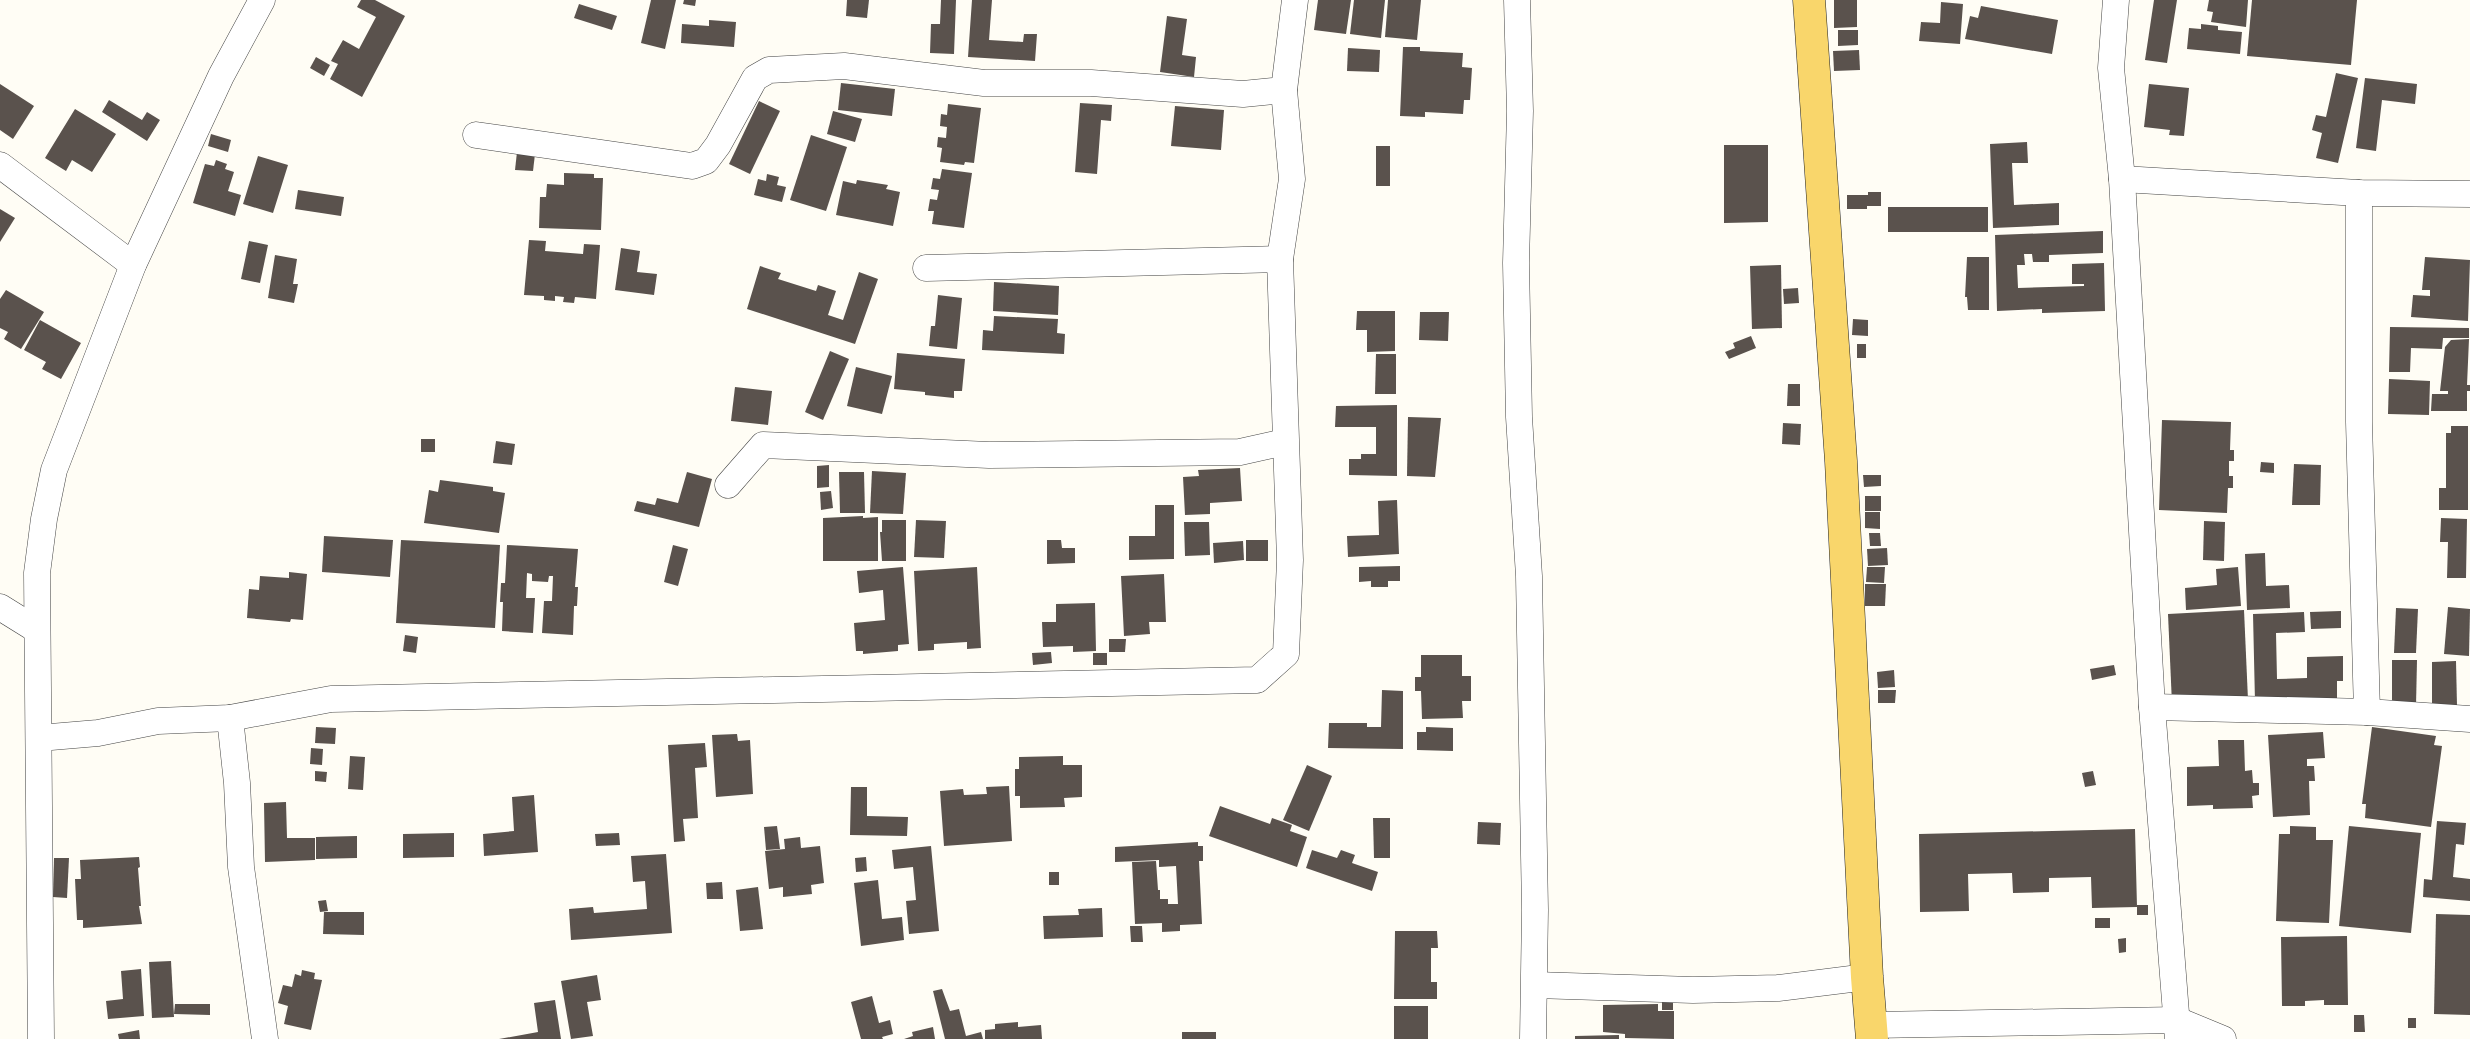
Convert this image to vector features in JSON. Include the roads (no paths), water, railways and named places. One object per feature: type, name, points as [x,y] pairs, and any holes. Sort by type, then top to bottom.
[{"type":"main road","points":[[1809,0],[1841,461],[1867,977],[1872,1032]]},
{"type":"street","points":[[41,1039],[37,573],[44,519],[54,470],[133,265],[221,76],[262,0]]},
{"type":"street","points":[[39,738],[98,733],[158,721],[230,718],[331,699],[1257,680],[1286,654],[1290,561],[1280,259],[1292,179],[1284,90],[1295,0]]},
{"type":"street","points":[[1517,0],[1520,111],[1516,263],[1519,405],[1529,576],[1535,985],[1533,1039]]},
{"type":"street","points":[[2116,0],[2111,68],[2122,179],[2152,707],[2177,1029]]},
{"type":"street","points":[[476,135],[692,166],[706,161],[718,145],[755,78],[769,70],[795,67],[844,66],[984,83],[1091,83],[1243,94],[1284,90]]},
{"type":"street","points":[[0,165],[133,265]]},
{"type":"street","points":[[2122,179],[2359,193],[2470,194]]},
{"type":"street","points":[[2359,193],[2359,422],[2367,711]]},
{"type":"street","points":[[926,268],[1280,259]]},
{"type":"street","points":[[728,485],[763,445],[1001,455],[1240,452],[1285,442]]},
{"type":"street","points":[[0,607],[37,630]]},
{"type":"street","points":[[2152,707],[2367,711],[2470,719]]},
{"type":"street","points":[[230,718],[237,783],[241,867],[265,1039]]},
{"type":"street","points":[[1535,985],[1693,990],[1778,987],[1867,977]]},
{"type":"street","points":[[1872,1032],[2177,1029],[2223,1039]]}]
